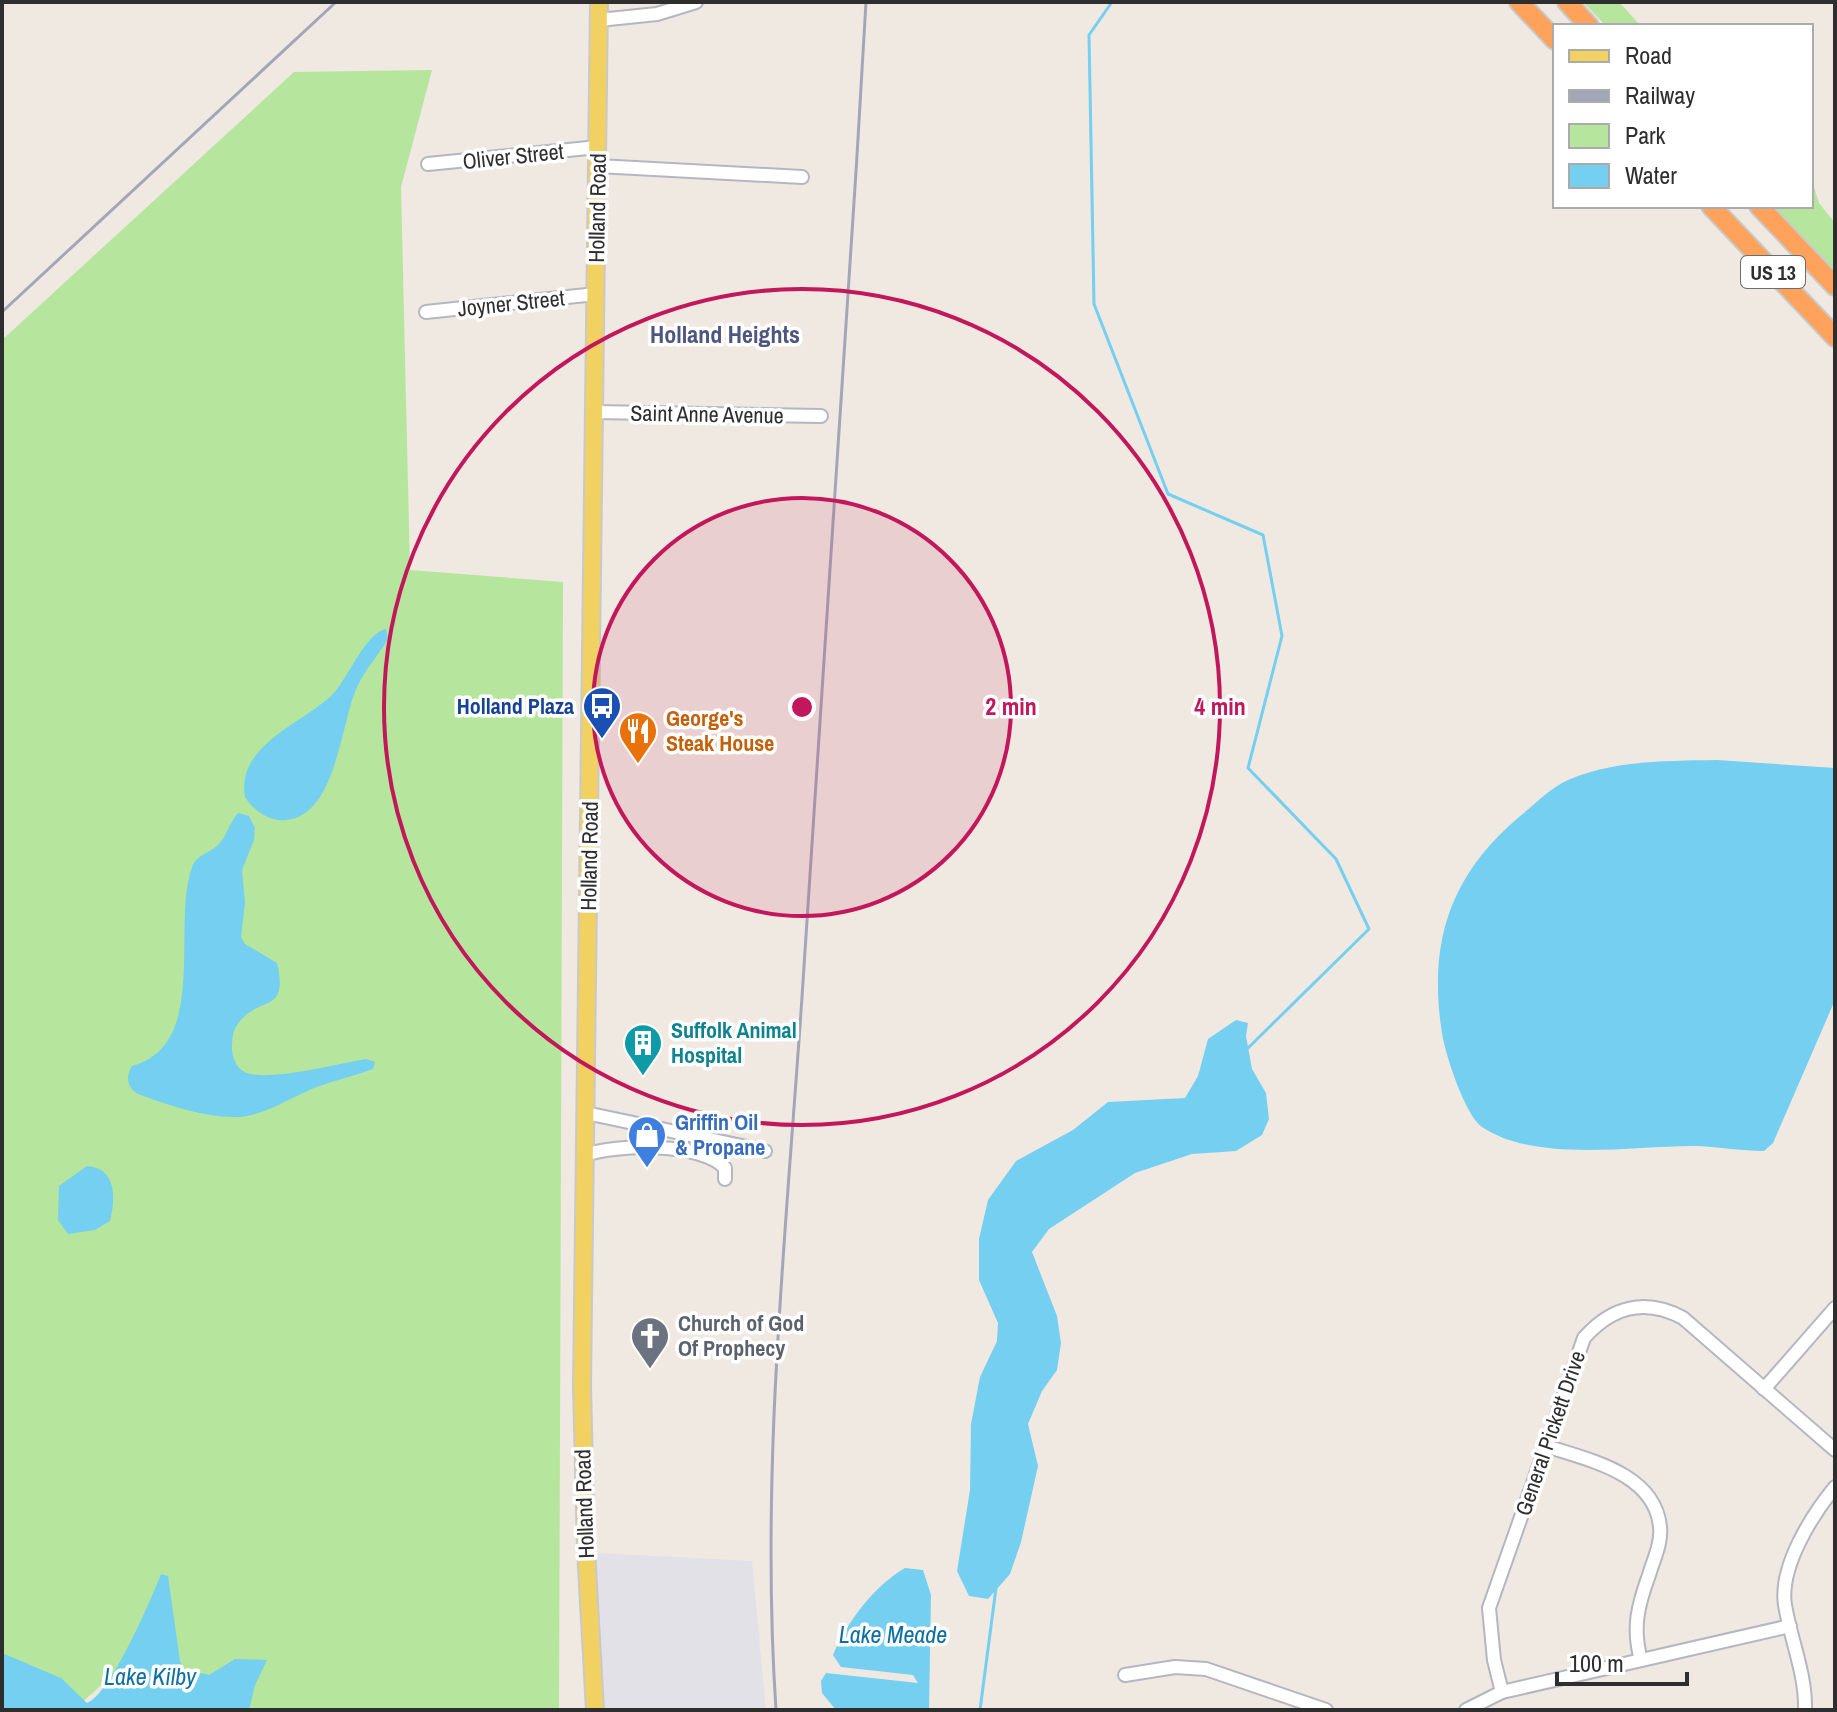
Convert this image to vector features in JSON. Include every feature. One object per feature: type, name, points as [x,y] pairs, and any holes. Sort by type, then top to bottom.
[{"type":"highway","points":[[1519,2],[1553,38]]},
{"type":"highway","points":[[1567,2],[1587,24]]},
{"type":"highway","name":"US 13","points":[[1713,208],[1835,337]]},
{"type":"highway","name":"US 13","points":[[1761,208],[1835,286]]},
{"type":"main road","name":"Holland Road","points":[[595,1710],[583,1476],[599,2]]},
{"type":"street","points":[[599,20],[657,14],[696,2]]},
{"type":"street","name":"Oliver Street","points":[[428,164],[598,147]]},
{"type":"street","points":[[598,166],[802,177]]},
{"type":"street","name":"Joyner Street","points":[[426,312],[596,294]]},
{"type":"street","name":"Saint Anne Avenue","points":[[594,412],[821,416]]},
{"type":"street","points":[[586,1113],[765,1151]]},
{"type":"street","points":[[585,1155],[631,1145],[671,1150],[719,1161],[725,1168],[725,1179]]},
{"type":"street","name":"General Pickett Drive","points":[[1502,1692],[1494,1660],[1489,1608],[1584,1338],[1614,1312],[1639,1306],[1663,1307],[1683,1318],[1835,1450]]},
{"type":"street","points":[[1764,1389],[1835,1308]]},
{"type":"street","points":[[1546,1446],[1627,1476],[1649,1498],[1660,1527],[1657,1551],[1635,1620],[1641,1660]]},
{"type":"street","points":[[1805,1710],[1804,1686],[1785,1603],[1786,1581],[1809,1521],[1835,1487]]},
{"type":"street","points":[[1466,1710],[1502,1692],[1790,1626]]},
{"type":"street","points":[[1125,1675],[1175,1667],[1206,1669],[1326,1710]]},
{"type":"shaded area","points":[[596,1553],[752,1561],[766,1710],[604,1710]]},
{"type":"green space","points":[[1583,2],[1619,2],[1639,24],[1604,24]]},
{"type":"green space","points":[[432,70],[401,187],[410,570],[563,582],[559,1710],[156,1710],[128,1662],[73,1710],[2,1662],[2,340],[294,72]]},
{"type":"green space","points":[[1813,184],[1819,203],[1835,223],[1835,272],[1775,208],[1813,208]]},
{"type":"water","points":[[386,629],[388,639],[358,685],[333,768],[315,803],[302,815],[286,820],[274,819],[253,807],[245,797],[245,779],[251,763],[274,737],[332,695],[364,647],[378,632]]},
{"type":"water","points":[[1717,760],[1835,768],[1835,1000],[1773,1143],[1764,1151],[1697,1146],[1558,1149],[1505,1138],[1482,1127],[1469,1110],[1451,1069],[1438,1001],[1438,970],[1449,914],[1475,863],[1519,817],[1568,780],[1622,765]]},
{"type":"water","points":[[238,813],[249,816],[255,828],[254,840],[242,870],[245,903],[241,937],[245,944],[277,963],[280,979],[276,997],[248,1013],[235,1028],[232,1050],[237,1065],[243,1071],[267,1075],[366,1059],[375,1062],[373,1069],[314,1088],[267,1110],[247,1116],[226,1117],[188,1110],[141,1095],[130,1087],[128,1079],[132,1066],[156,1054],[171,1034],[180,1009],[187,892],[192,867],[219,844]]},
{"type":"water","points":[[1236,1020],[1248,1023],[1246,1036],[1252,1069],[1266,1093],[1269,1119],[1262,1135],[1236,1151],[1192,1154],[1135,1173],[1049,1229],[1032,1252],[1057,1316],[1061,1343],[1057,1370],[1042,1391],[1028,1424],[1038,1466],[1021,1542],[1010,1574],[988,1599],[969,1596],[957,1571],[970,1490],[971,1424],[980,1377],[997,1341],[998,1323],[979,1280],[979,1239],[988,1200],[1016,1161],[1073,1130],[1108,1102],[1185,1098],[1198,1076],[1208,1039]]},
{"type":"water","points":[[87,1166],[104,1172],[112,1185],[110,1221],[95,1230],[68,1234],[58,1220],[59,1186]]},
{"type":"water","name":"Lake Meade","points":[[905,1568],[923,1570],[931,1595],[929,1710],[836,1710],[822,1693],[821,1681],[826,1673],[918,1683],[913,1675],[841,1667],[833,1655],[863,1606]]},
{"type":"water","name":"Lake Kilby","points":[[161,1574],[168,1576],[180,1661],[184,1669],[209,1675],[235,1659],[267,1660],[255,1685],[249,1710],[2,1710],[2,1653],[61,1678],[87,1703],[96,1696],[118,1666]]},
{"type":"waterway","points":[[1112,2],[1089,35],[1094,304],[1168,494],[1263,535],[1282,636],[1248,768],[1336,859],[1369,929],[1246,1050]]},
{"type":"waterway","points":[[980,1710],[996,1588]]},
{"type":"railway","points":[[2,312],[336,2]]},
{"type":"railway","points":[[776,1710],[771,1532],[777,1354],[866,2]]},
{"type":"place","name":"Holland Plaza","points":[[602,740]]},
{"type":"place","name":"George's Steak House","points":[[638,765]]},
{"type":"place","name":"Suffolk Animal Hospital","points":[[643,1077]]},
{"type":"place","name":"Griffin Oil & Propane","points":[[647,1169]]},
{"type":"place","name":"Church of God Of Prophecy","points":[[650,1370]]},
{"type":"district","name":"Holland Heights","points":[[725,334]]}]
